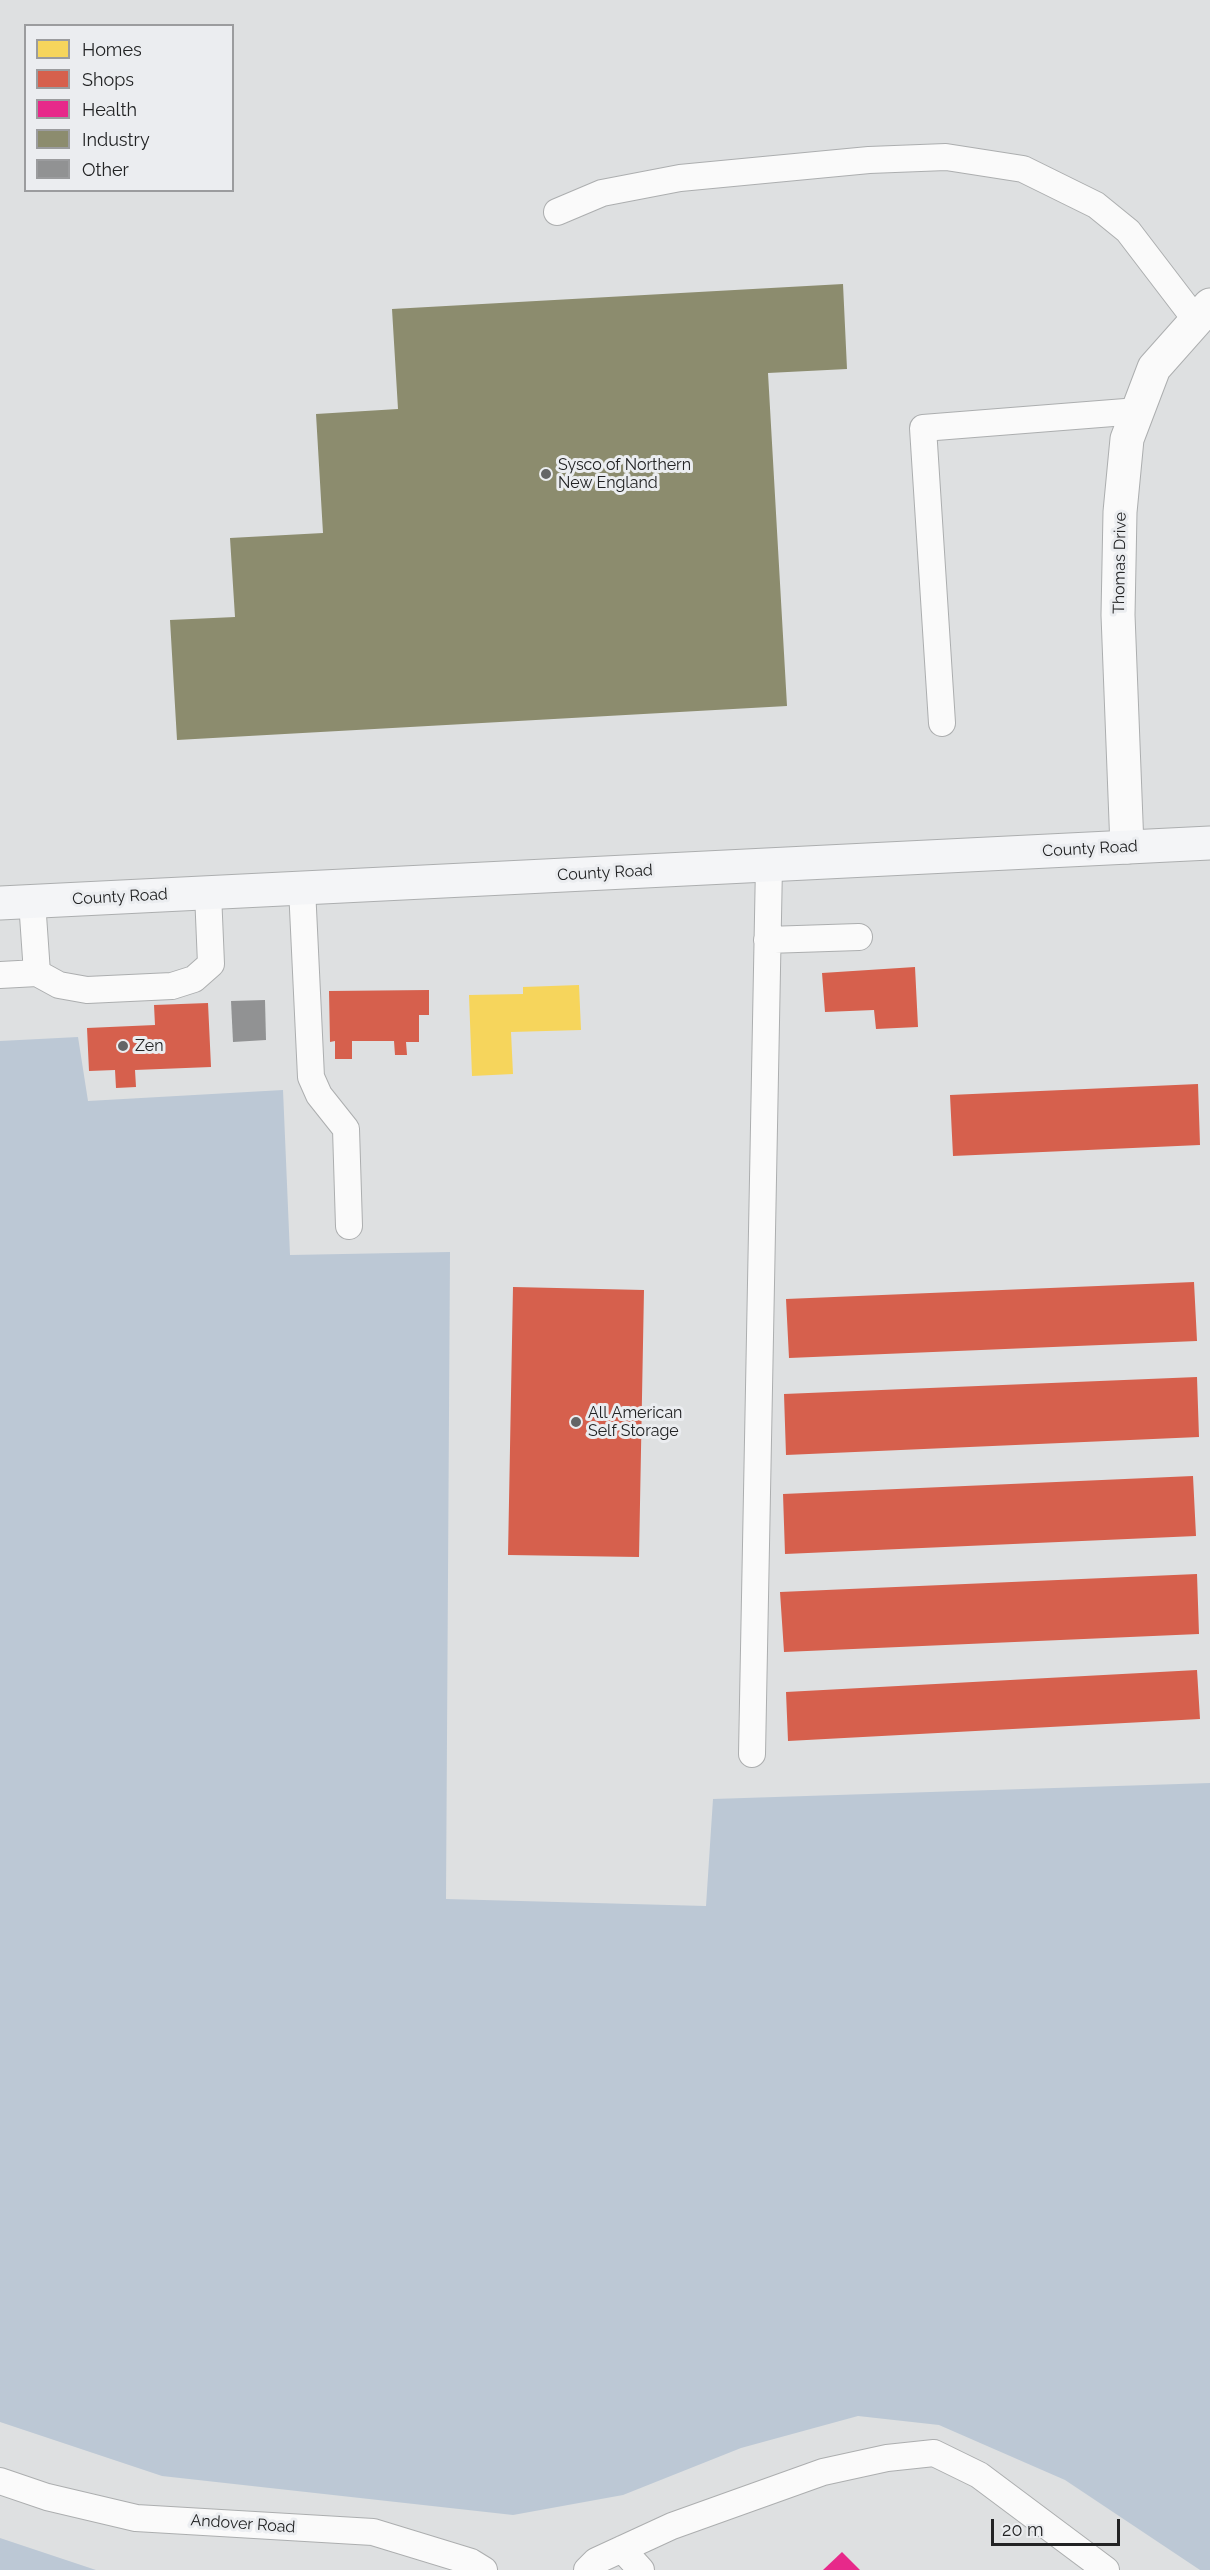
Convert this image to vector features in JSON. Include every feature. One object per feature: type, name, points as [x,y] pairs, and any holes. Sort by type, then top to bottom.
[{"type":"main road","name":"County Road","points":[[16,902],[1210,843]]},
{"type":"street","name":"Thomas Drive","points":[[1127,847],[1118,615],[1120,512],[1127,439],[1154,368],[1203,313]]},
{"type":"lane","points":[[557,212],[603,193],[680,178],[857,161],[946,157],[1023,169],[1096,205],[1128,231],[1203,313]]},
{"type":"lane","points":[[942,723],[923,428],[1138,411]]},
{"type":"lane","points":[[752,1754],[769,865]]},
{"type":"lane","points":[[302,888],[311,1077],[319,1095],[346,1129],[350,1226]]},
{"type":"lane","points":[[0,975],[37,973],[59,985],[87,990],[172,986],[194,979],[211,964],[208,893]]},
{"type":"lane","points":[[16,902],[37,973]]},
{"type":"lane","points":[[767,940],[859,937]]},
{"type":"lane","points":[[587,2570],[596,2561],[672,2526],[824,2472],[887,2458],[934,2453],[979,2475],[1106,2570]]},
{"type":"lane","name":"Andover Road","points":[[0,2481],[47,2497],[136,2517],[373,2532],[471,2562],[484,2570]]},
{"type":"lane","points":[[622,2549],[641,2570]]},
{"type":"shaded area","points":[[78,1037],[88,1101],[283,1090],[290,1255],[450,1252],[446,1899],[706,1906],[713,1799],[1210,1783],[1210,2570],[1200,2570],[1065,2480],[939,2425],[858,2416],[741,2448],[623,2495],[513,2515],[162,2476],[0,2422],[0,1041]]},
{"type":"shaded area","points":[[0,2538],[96,2570],[0,2570]]},
{"type":"building: Homes","points":[[579,985],[581,1030],[511,1032],[513,1074],[472,1076],[469,995],[523,994],[523,987]]},
{"type":"building: Shops","points":[[915,967],[918,1027],[876,1029],[874,1010],[825,1012],[822,973]]},
{"type":"building: Shops","points":[[429,990],[429,1015],[419,1015],[419,1042],[406,1042],[407,1055],[395,1055],[394,1041],[352,1041],[352,1059],[335,1059],[335,1041],[330,1042],[329,991]]},
{"type":"building: Shops","points":[[208,1003],[211,1067],[135,1070],[136,1087],[116,1088],[115,1070],[89,1071],[87,1028],[155,1025],[154,1005]]},
{"type":"building: Shops","points":[[1198,1084],[1200,1145],[953,1156],[950,1095]]},
{"type":"building: Shops","points":[[1194,1282],[1197,1341],[789,1358],[786,1299]]},
{"type":"building: Shops","name":"All American Self Storage","points":[[513,1287],[644,1290],[639,1557],[508,1555]]},
{"type":"building: Shops","points":[[1197,1377],[1199,1437],[786,1455],[784,1394]]},
{"type":"building: Shops","points":[[1193,1476],[1196,1536],[785,1554],[783,1494]]},
{"type":"building: Shops","points":[[1197,1574],[1199,1634],[784,1652],[780,1592]]},
{"type":"building: Shops","points":[[1197,1670],[1200,1719],[788,1741],[786,1692]]},
{"type":"building: Health","points":[[842,2552],[860,2570],[823,2570]]},
{"type":"building: Industry","name":"Sysco of Northern New England","points":[[843,284],[847,369],[768,373],[787,706],[177,740],[170,620],[235,617],[230,538],[323,533],[316,414],[398,409],[392,309]]},
{"type":"building: Other","points":[[265,1000],[266,1040],[233,1042],[231,1001]]},
{"type":"place","name":"Sysco of Northern New England","points":[[546,474]]},
{"type":"place","name":"Zen","points":[[123,1046]]},
{"type":"place","name":"All American Self Storage","points":[[576,1422]]}]
